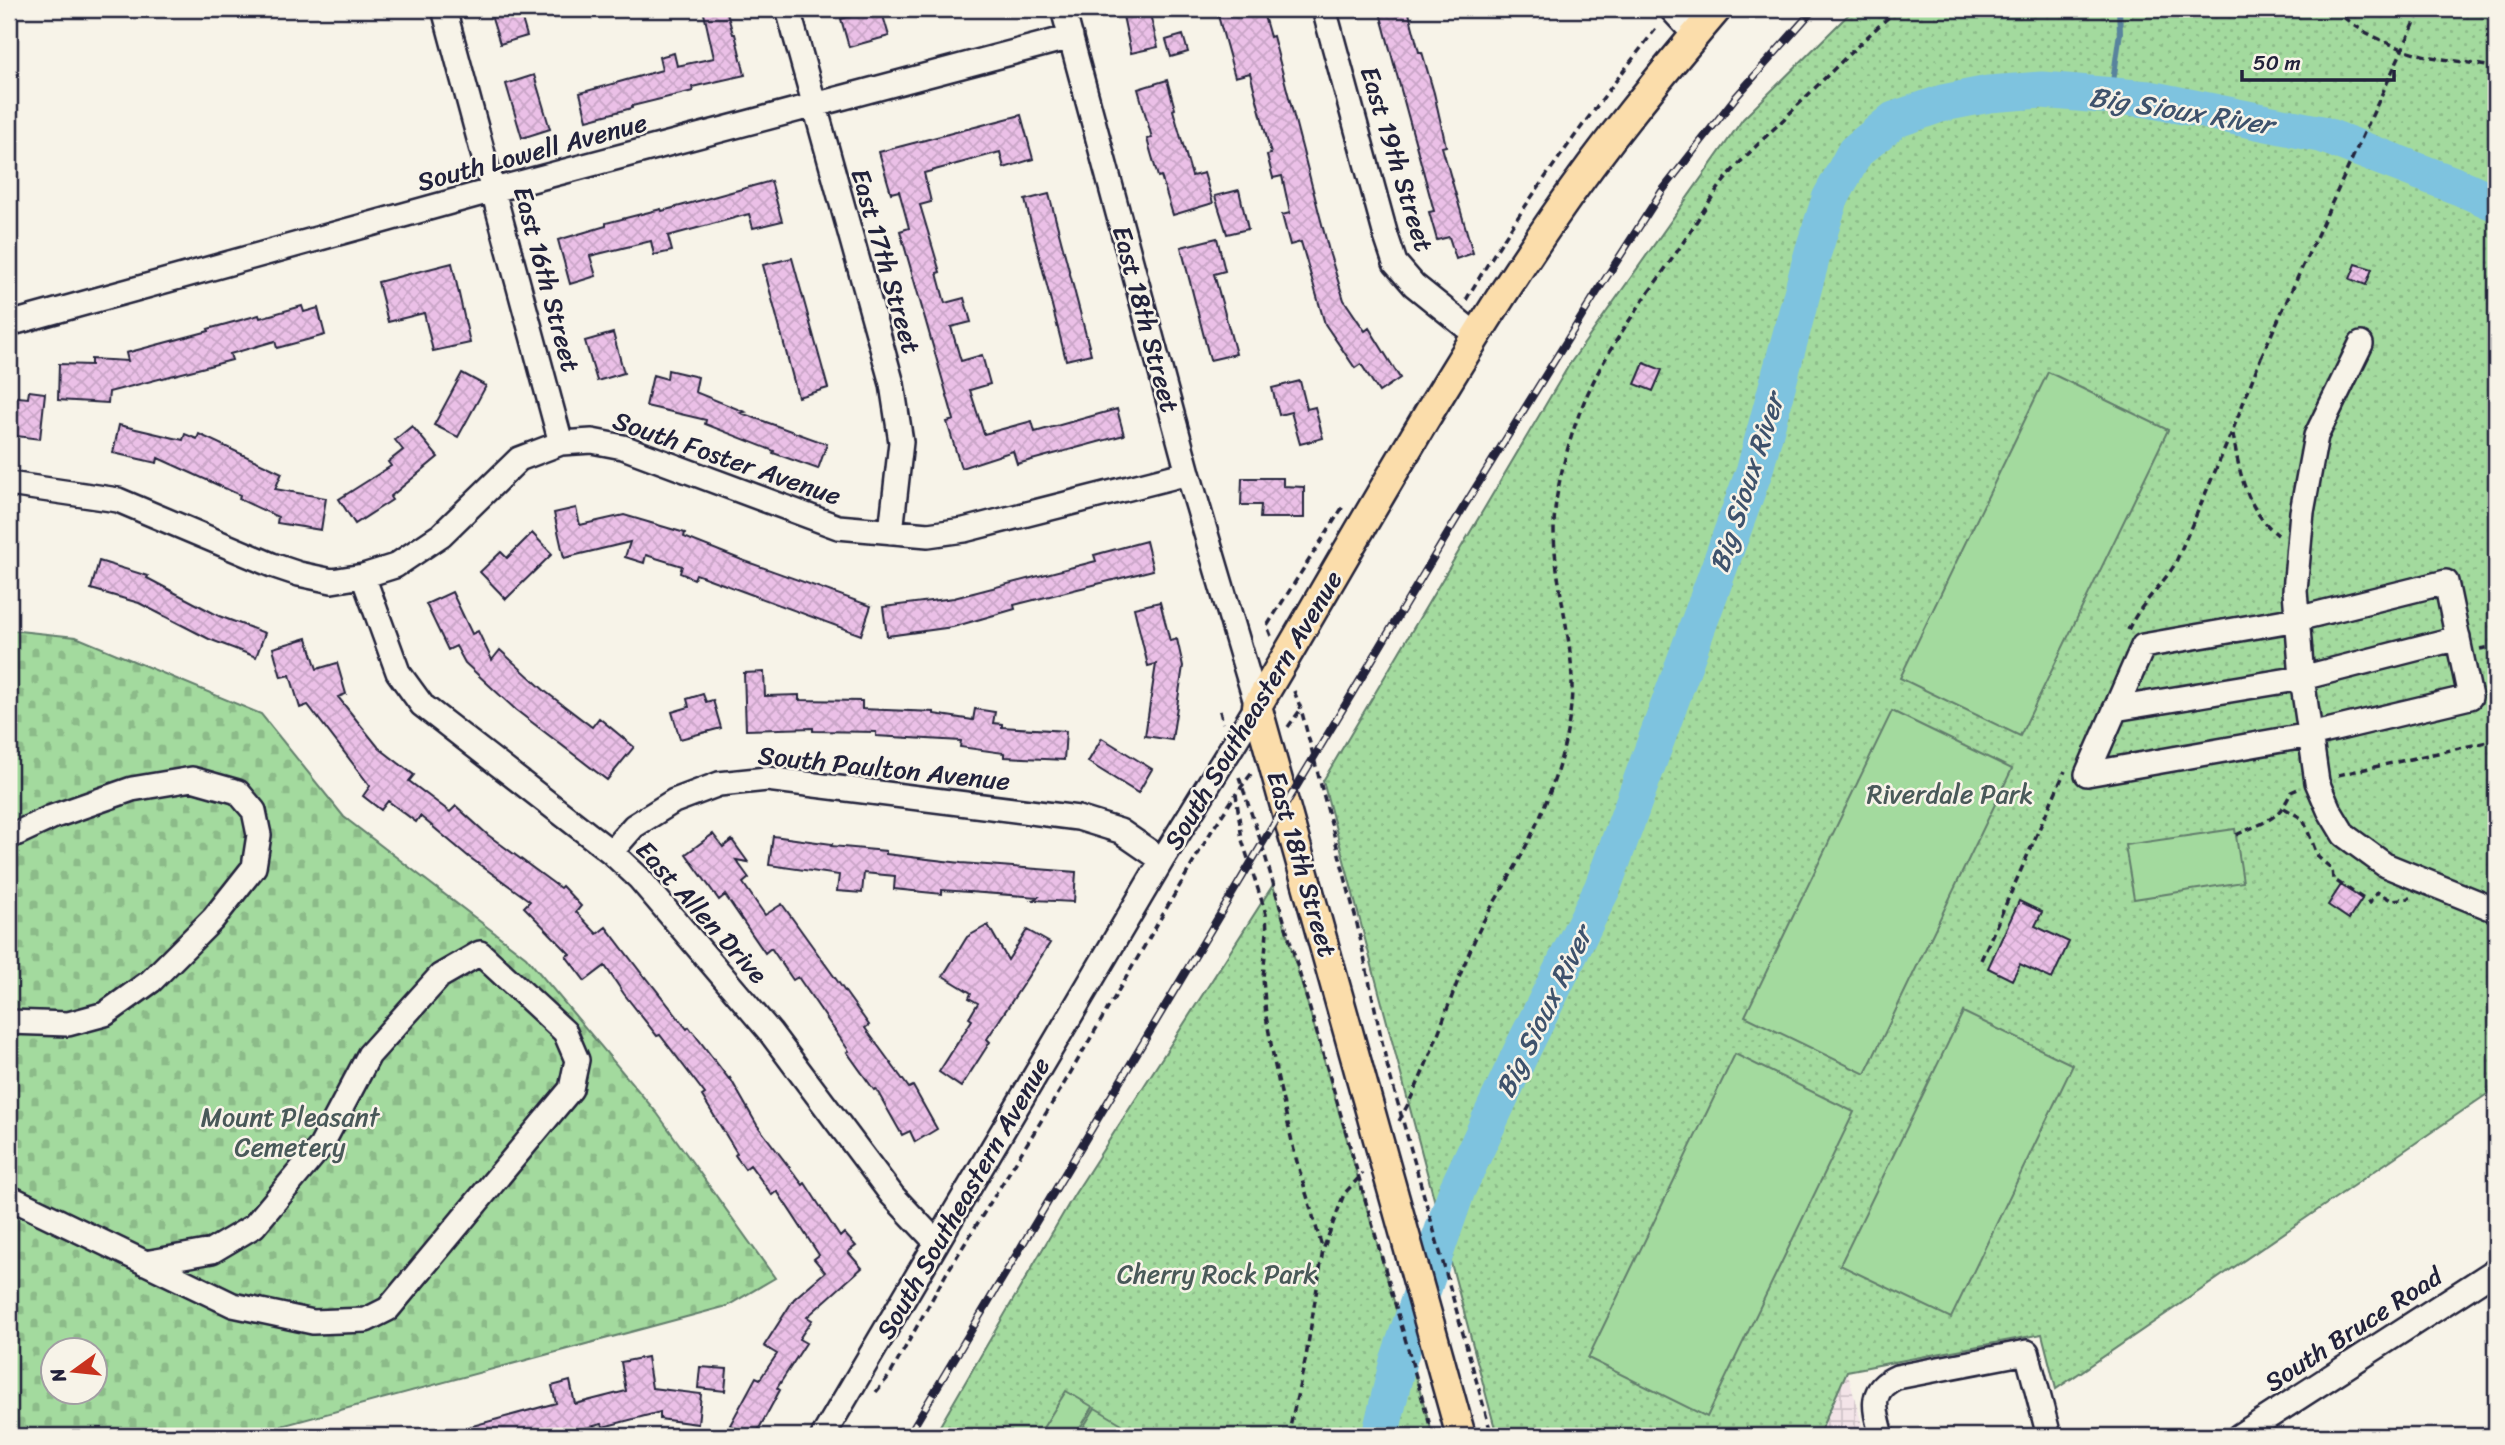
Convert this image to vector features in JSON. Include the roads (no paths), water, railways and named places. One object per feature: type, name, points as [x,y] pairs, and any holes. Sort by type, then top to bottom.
[{"type":"main road","name":"South Southeastern Avenue","points":[[1257,706],[1476,335],[1626,117],[1717,9]]},
{"type":"main road","name":"East 18th Street","points":[[1257,706],[1461,1436]]},
{"type":"street","name":"East 16th Street","points":[[444,9],[561,443]]},
{"type":"street","name":"East 17th Street","points":[[788,9],[892,384],[901,442],[891,532]]},
{"type":"street","name":"East 18th Street","points":[[1063,9],[1188,473],[1257,706]]},
{"type":"street","name":"East 19th Street","points":[[1324,9],[1395,263],[1414,285],[1476,335]]},
{"type":"street","points":[[1671,9],[1695,35]]},
{"type":"street","name":"South Lowell Avenue","points":[[9,324],[494,190],[1071,37]]},
{"type":"street","points":[[2361,344],[2316,436],[2298,551],[2295,591],[2297,619],[2302,678],[2317,782],[2344,835],[2385,864],[2496,910]]},
{"type":"street","name":"South Foster Avenue","points":[[9,484],[118,500],[299,574],[332,581],[363,576],[395,566],[407,559],[441,535],[519,459],[561,443],[592,441],[623,447],[838,527],[928,536],[964,530],[1188,473]]},
{"type":"street","name":"East Allen Drive","points":[[363,576],[398,673],[422,705],[611,852],[639,878],[770,1032],[891,1195],[936,1242]]},
{"type":"street","points":[[2446,582],[2458,638],[2470,696],[2310,734],[2087,774],[2143,646],[2297,619],[2446,582]]},
{"type":"street","points":[[2115,709],[2302,678],[2458,638]]},
{"type":"street","name":"South Southeastern Avenue","points":[[823,1436],[1163,860],[1257,706]]},
{"type":"street","points":[[9,837],[52,817],[132,789],[192,779],[238,792],[254,811],[259,835],[254,867],[213,919],[151,981],[105,1014],[68,1024],[9,1022]]},
{"type":"street","name":"South Paulton Avenue","points":[[611,852],[634,827],[674,801],[719,784],[767,779],[1078,818],[1120,831],[1163,860]]},
{"type":"street","points":[[9,1197],[145,1263],[233,1305],[313,1322],[366,1320],[388,1309],[571,1089],[577,1060],[565,1032],[480,953],[440,976],[369,1055],[321,1146],[254,1226],[212,1251],[145,1263]]},
{"type":"street","name":"South Bruce Road","points":[[2239,1436],[2496,1270]]},
{"type":"street","points":[[1882,1436],[1875,1412],[1875,1399],[1885,1382],[1897,1377],[2027,1352],[2049,1436]]},
{"type":"waterway","points":[[2111,96],[2120,32],[2119,9]]},
{"type":"waterway","name":"Big Sioux River","points":[[1380,1436],[1398,1361],[1457,1190],[1523,1048],[1602,889],[1755,469],[1813,252],[1830,199],[1855,152],[1894,120],[1943,103],[1989,94],[2042,90],[2149,99],[2321,134],[2496,203]]},
{"type":"railway","points":[[908,1436],[1463,508],[1597,292],[1662,191],[1735,98],[1814,9]]},
{"type":"park label","name":"Riverdale Park","points":[[1950,794]]},
{"type":"park label","name":"Mount Pleasant Cemetery","points":[[290,1132]]},
{"type":"park label","name":"Cherry Rock Park","points":[[1217,1274]]}]
